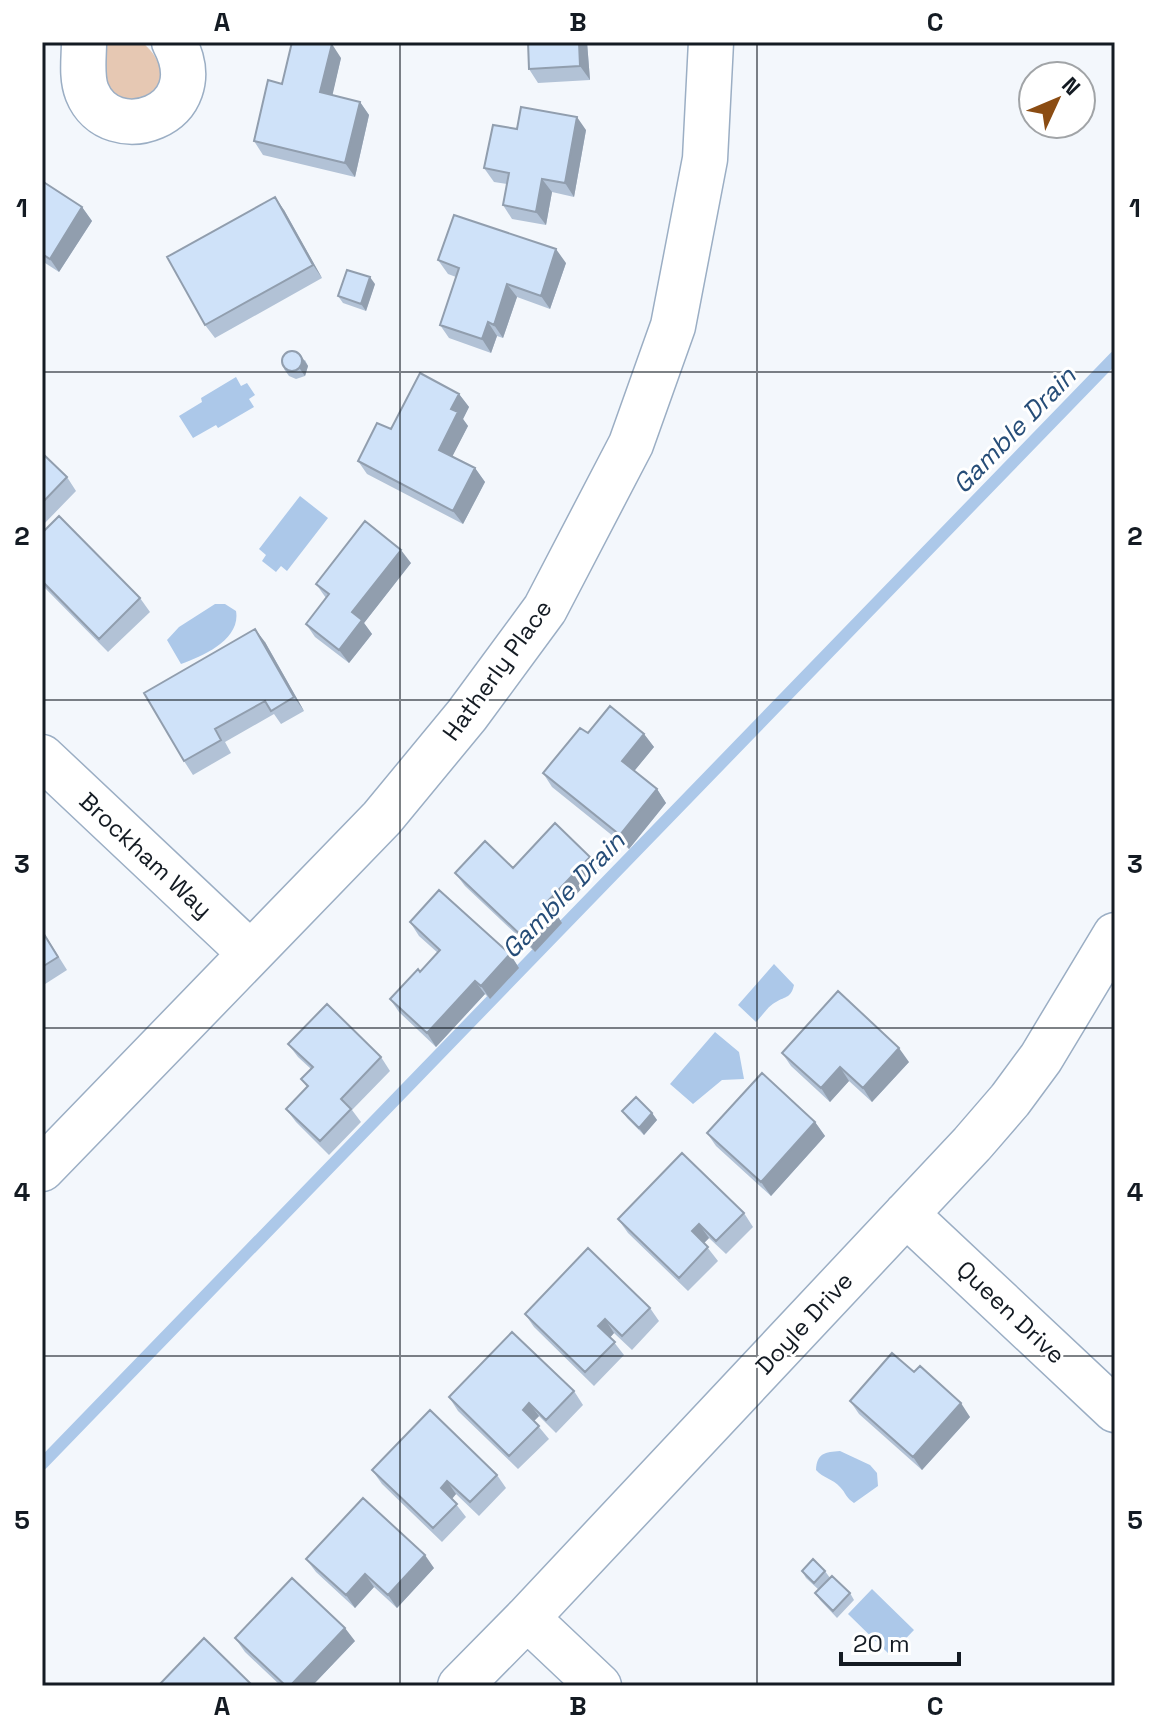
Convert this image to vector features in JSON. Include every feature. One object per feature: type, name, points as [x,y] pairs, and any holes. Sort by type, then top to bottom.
[{"type":"street","points":[[84,42],[84,76],[88,93],[96,106],[110,117],[125,121],[157,116],[172,105],[183,87],[185,71],[174,42]]},
{"type":"street","name":"Hatherly Place","points":[[42,1169],[382,818],[467,715],[545,609],[631,444],[673,326],[705,159],[711,42]]},
{"type":"street","name":"Brockham Way","points":[[42,757],[250,953]]},
{"type":"street","name":"Doyle Drive","points":[[460,1686],[982,1133],[1041,1058],[1115,935]]},
{"type":"street","name":"Queen Drive","points":[[906,1214],[1115,1410]]},
{"type":"street","points":[[527,1618],[599,1686]]},
{"type":"shaded area","points":[[103,42],[142,42],[156,59],[161,74],[157,86],[148,95],[136,99],[123,99],[111,93],[103,76]]},
{"type":"water","points":[[236,377],[241,386],[247,383],[255,395],[249,399],[254,407],[218,428],[216,425],[193,438],[179,416],[202,402],[201,398]]},
{"type":"water","points":[[300,496],[328,518],[287,571],[281,566],[276,572],[262,561],[266,555],[259,549]]},
{"type":"water","points":[[215,604],[225,604],[236,611],[233,630],[210,651],[181,664],[167,640],[179,627]]},
{"type":"water","points":[[774,964],[794,985],[793,989],[756,1022],[738,1005]]},
{"type":"water","points":[[715,1032],[739,1052],[744,1079],[722,1080],[693,1104],[670,1084]]},
{"type":"water","points":[[840,1451],[870,1465],[877,1473],[878,1486],[854,1503],[837,1484],[816,1470],[823,1454]]},
{"type":"water","points":[[872,1589],[914,1630],[890,1655],[848,1614]]},
{"type":"building","points":[[292,42],[332,44],[320,92],[360,102],[345,163],[254,141],[268,80],[282,84]]},
{"type":"building","points":[[528,42],[579,42],[580,66],[529,69]]},
{"type":"building","points":[[521,107],[577,117],[565,183],[542,179],[536,212],[503,205],[509,173],[484,168],[493,125],[517,129]]},
{"type":"building","points":[[42,181],[82,207],[50,259],[42,254]]},
{"type":"building","points":[[275,197],[313,265],[205,325],[167,257]]},
{"type":"building","points":[[454,215],[556,249],[541,296],[507,284],[494,325],[488,322],[482,339],[440,325],[459,268],[438,260]]},
{"type":"building","points":[[347,270],[370,277],[361,304],[338,296]]},
{"type":"building","points":[[288,351],[296,351],[302,361],[296,371],[288,371],[282,365],[282,357]]},
{"type":"building","points":[[420,373],[459,394],[451,409],[458,412],[439,450],[475,468],[453,511],[358,461],[377,423],[391,429]]},
{"type":"building","points":[[42,453],[67,477],[42,503]]},
{"type":"building","points":[[59,516],[140,598],[99,639],[42,581],[42,533]]},
{"type":"building","points":[[365,521],[401,550],[352,612],[362,620],[339,650],[306,624],[329,594],[316,584]]},
{"type":"building","points":[[255,629],[294,697],[271,711],[265,701],[215,729],[221,740],[184,761],[144,693]]},
{"type":"building","points":[[610,706],[644,734],[622,761],[657,789],[620,835],[543,773],[580,728],[588,733]]},
{"type":"building","points":[[555,823],[590,857],[546,903],[553,909],[525,939],[455,873],[485,841],[513,868]]},
{"type":"building","points":[[439,890],[510,954],[481,986],[475,981],[427,1033],[390,999],[440,950],[410,922]]},
{"type":"building","points":[[42,931],[58,957],[42,967]]},
{"type":"building","points":[[838,991],[899,1048],[863,1088],[840,1067],[821,1088],[782,1053]]},
{"type":"building","points":[[327,1004],[381,1057],[341,1099],[351,1109],[320,1141],[286,1109],[308,1086],[301,1079],[313,1067],[288,1044]]},
{"type":"building","points":[[762,1073],[815,1122],[761,1182],[707,1133]]},
{"type":"building","points":[[636,1097],[652,1113],[639,1128],[622,1111]]},
{"type":"building","points":[[682,1153],[744,1213],[716,1241],[699,1224],[692,1231],[708,1247],[679,1278],[618,1219]]},
{"type":"building","points":[[588,1248],[650,1308],[622,1336],[605,1319],[598,1326],[615,1342],[585,1372],[525,1314]]},
{"type":"building","points":[[512,1332],[574,1391],[546,1420],[529,1403],[523,1410],[539,1426],[509,1456],[449,1397]]},
{"type":"building","points":[[892,1353],[914,1372],[920,1366],[961,1403],[913,1457],[850,1401]]},
{"type":"building","points":[[430,1410],[497,1475],[470,1502],[447,1481],[441,1488],[457,1504],[433,1528],[372,1470]]},
{"type":"building","points":[[363,1498],[425,1555],[388,1595],[365,1574],[346,1595],[306,1559]]},
{"type":"building","points":[[813,1559],[825,1571],[814,1583],[802,1571]]},
{"type":"building","points":[[832,1576],[850,1593],[833,1611],[815,1593]]},
{"type":"building","points":[[292,1578],[345,1628],[290,1686],[286,1686],[235,1638]]},
{"type":"building","points":[[204,1638],[253,1686],[158,1686]]},
{"type":"waterway","name":"Gamble Drain","points":[[42,1464],[1115,357]]}]
